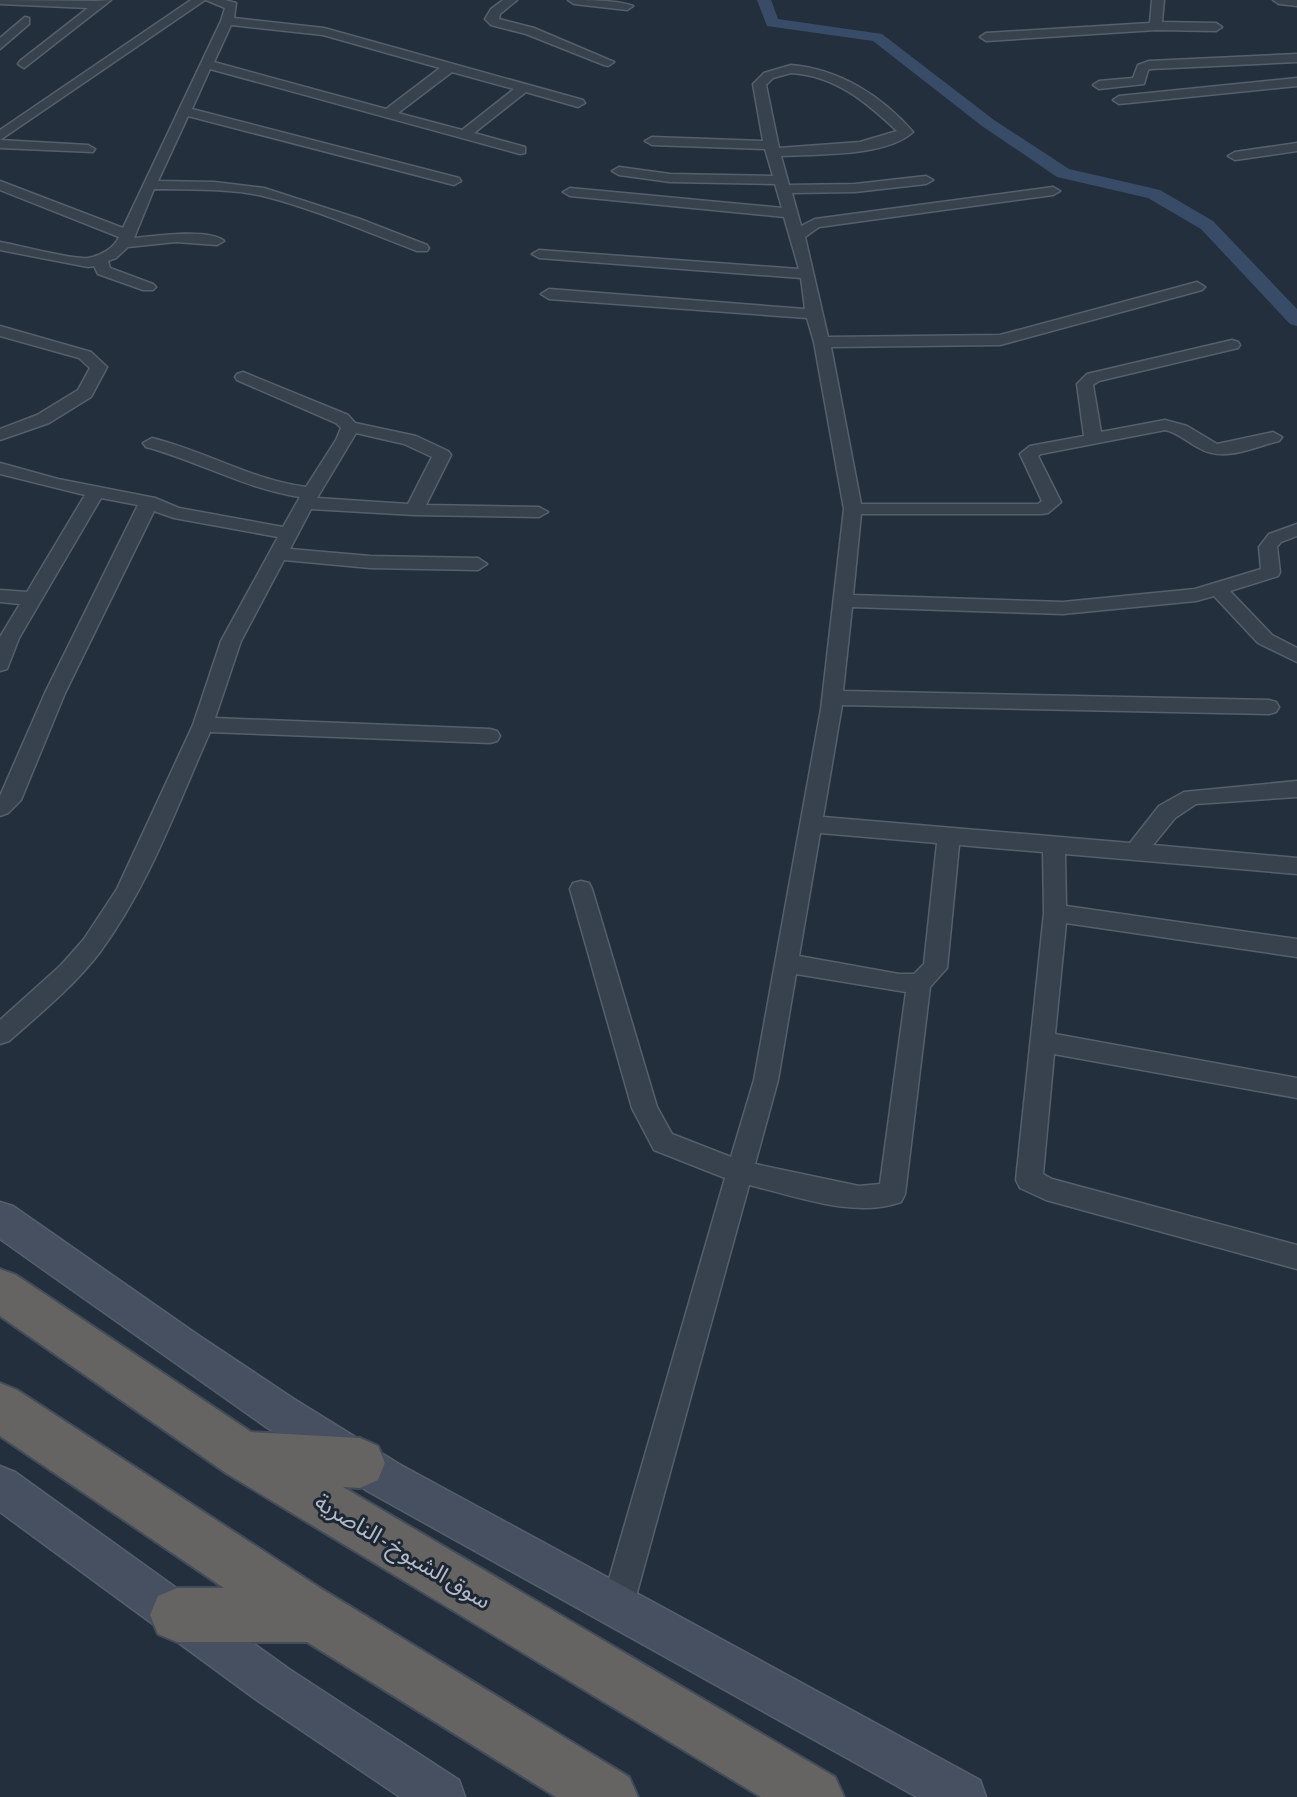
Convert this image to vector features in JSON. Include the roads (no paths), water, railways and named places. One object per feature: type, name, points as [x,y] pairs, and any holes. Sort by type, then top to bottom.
[{"type":"highway","name":"سوق الشيوخ - الناصرية","points":[[0,1290],[244,1456],[815,1797]]},
{"type":"highway","points":[[0,1407],[157,1515],[311,1615],[609,1797]]},
{"type":"highway","points":[[244,1456],[360,1463]]},
{"type":"highway","points":[[177,1615],[311,1615]]},
{"type":"main road","points":[[0,1218],[184,1348],[360,1463],[496,1542],[963,1797]]},
{"type":"main road","points":[[0,1487],[177,1615],[442,1797]]},
{"type":"street","points":[[0,0],[102,2]]},
{"type":"street","points":[[0,136],[199,0]]},
{"type":"street","points":[[0,246],[88,262],[111,256],[125,239],[227,21],[232,6],[212,0]]},
{"type":"street","points":[[511,0],[495,12],[491,19],[530,31],[608,62]]},
{"type":"street","points":[[574,0],[627,6]]},
{"type":"street","points":[[1156,26],[1158,0]]},
{"type":"street","points":[[1279,0],[1297,2]]},
{"type":"street","points":[[24,64],[102,2]]},
{"type":"street","points":[[0,45],[25,21]]},
{"type":"street","points":[[227,21],[276,24],[324,32],[578,103]]},
{"type":"street","points":[[986,37],[1156,26],[1216,27]]},
{"type":"street","points":[[1099,85],[1139,81],[1142,68],[1149,65],[1297,58]]},
{"type":"street","points":[[205,64],[520,150]]},
{"type":"street","points":[[388,114],[450,67]]},
{"type":"street","points":[[617,1606],[766,1080],[832,698],[853,509],[807,274],[772,149],[759,84],[767,73],[783,69],[825,76],[856,90],[906,132],[895,138],[861,145],[772,149],[652,141]]},
{"type":"street","points":[[1119,100],[1297,82]]},
{"type":"street","points":[[464,135],[523,88]]},
{"type":"street","points":[[183,111],[454,181]]},
{"type":"street","points":[[0,144],[88,149]]},
{"type":"street","points":[[1235,156],[1297,147]]},
{"type":"street","points":[[619,171],[670,178],[855,188],[926,180]]},
{"type":"street","points":[[0,185],[125,239],[176,238],[217,241]]},
{"type":"street","points":[[149,185],[214,186],[264,192],[355,222],[422,248]]},
{"type":"street","points":[[570,192],[795,224],[1054,191]]},
{"type":"street","points":[[539,254],[807,274]]},
{"type":"street","points":[[100,261],[103,271],[148,287]]},
{"type":"street","points":[[822,342],[1000,340],[1024,331],[1197,287]]},
{"type":"street","points":[[549,295],[813,314]]},
{"type":"street","points":[[0,331],[85,355],[99,367],[85,393],[43,419],[0,435]]},
{"type":"street","points":[[1093,439],[1086,384],[1093,377],[1232,345]]},
{"type":"street","points":[[243,377],[342,419],[350,427],[382,432],[433,449],[442,456],[414,510]]},
{"type":"street","points":[[853,509],[1042,509],[1052,502],[1029,454],[1036,450],[1165,425],[1181,427],[1213,449],[1273,437]]},
{"type":"street","points":[[0,1034],[69,972],[111,919],[140,866],[203,725],[231,641],[350,427]]},
{"type":"street","points":[[152,443],[309,498],[414,510],[539,512]]},
{"type":"street","points":[[0,468],[149,502],[174,513],[289,534]]},
{"type":"street","points":[[0,664],[9,638],[96,492]]},
{"type":"street","points":[[0,808],[10,800],[60,681],[149,502]]},
{"type":"street","points":[[843,601],[1063,608],[1196,595],[1271,572],[1268,547],[1275,538],[1297,530]]},
{"type":"street","points":[[278,554],[370,562],[478,564]]},
{"type":"street","points":[[1217,588],[1265,639],[1297,656]]},
{"type":"street","points":[[0,596],[33,599]]},
{"type":"street","points":[[832,698],[1269,707]]},
{"type":"street","points":[[203,725],[490,736]]},
{"type":"street","points":[[1136,852],[1167,812],[1192,797],[1297,789]]},
{"type":"street","points":[[811,824],[1297,866]]},
{"type":"street","points":[[581,889],[645,1108],[663,1142],[740,1172],[859,1198],[891,1194],[919,983],[935,968],[949,836]]},
{"type":"street","points":[[1054,845],[1055,913],[1029,1180],[1046,1189],[1297,1257]]},
{"type":"street","points":[[1055,913],[1297,948]]},
{"type":"street","points":[[787,963],[899,983],[919,983]]},
{"type":"street","points":[[1042,1042],[1297,1088]]},
{"type":"waterway","points":[[764,0],[772,23],[877,37],[988,123],[1063,173],[1154,194],[1207,225],[1297,320]]}]
